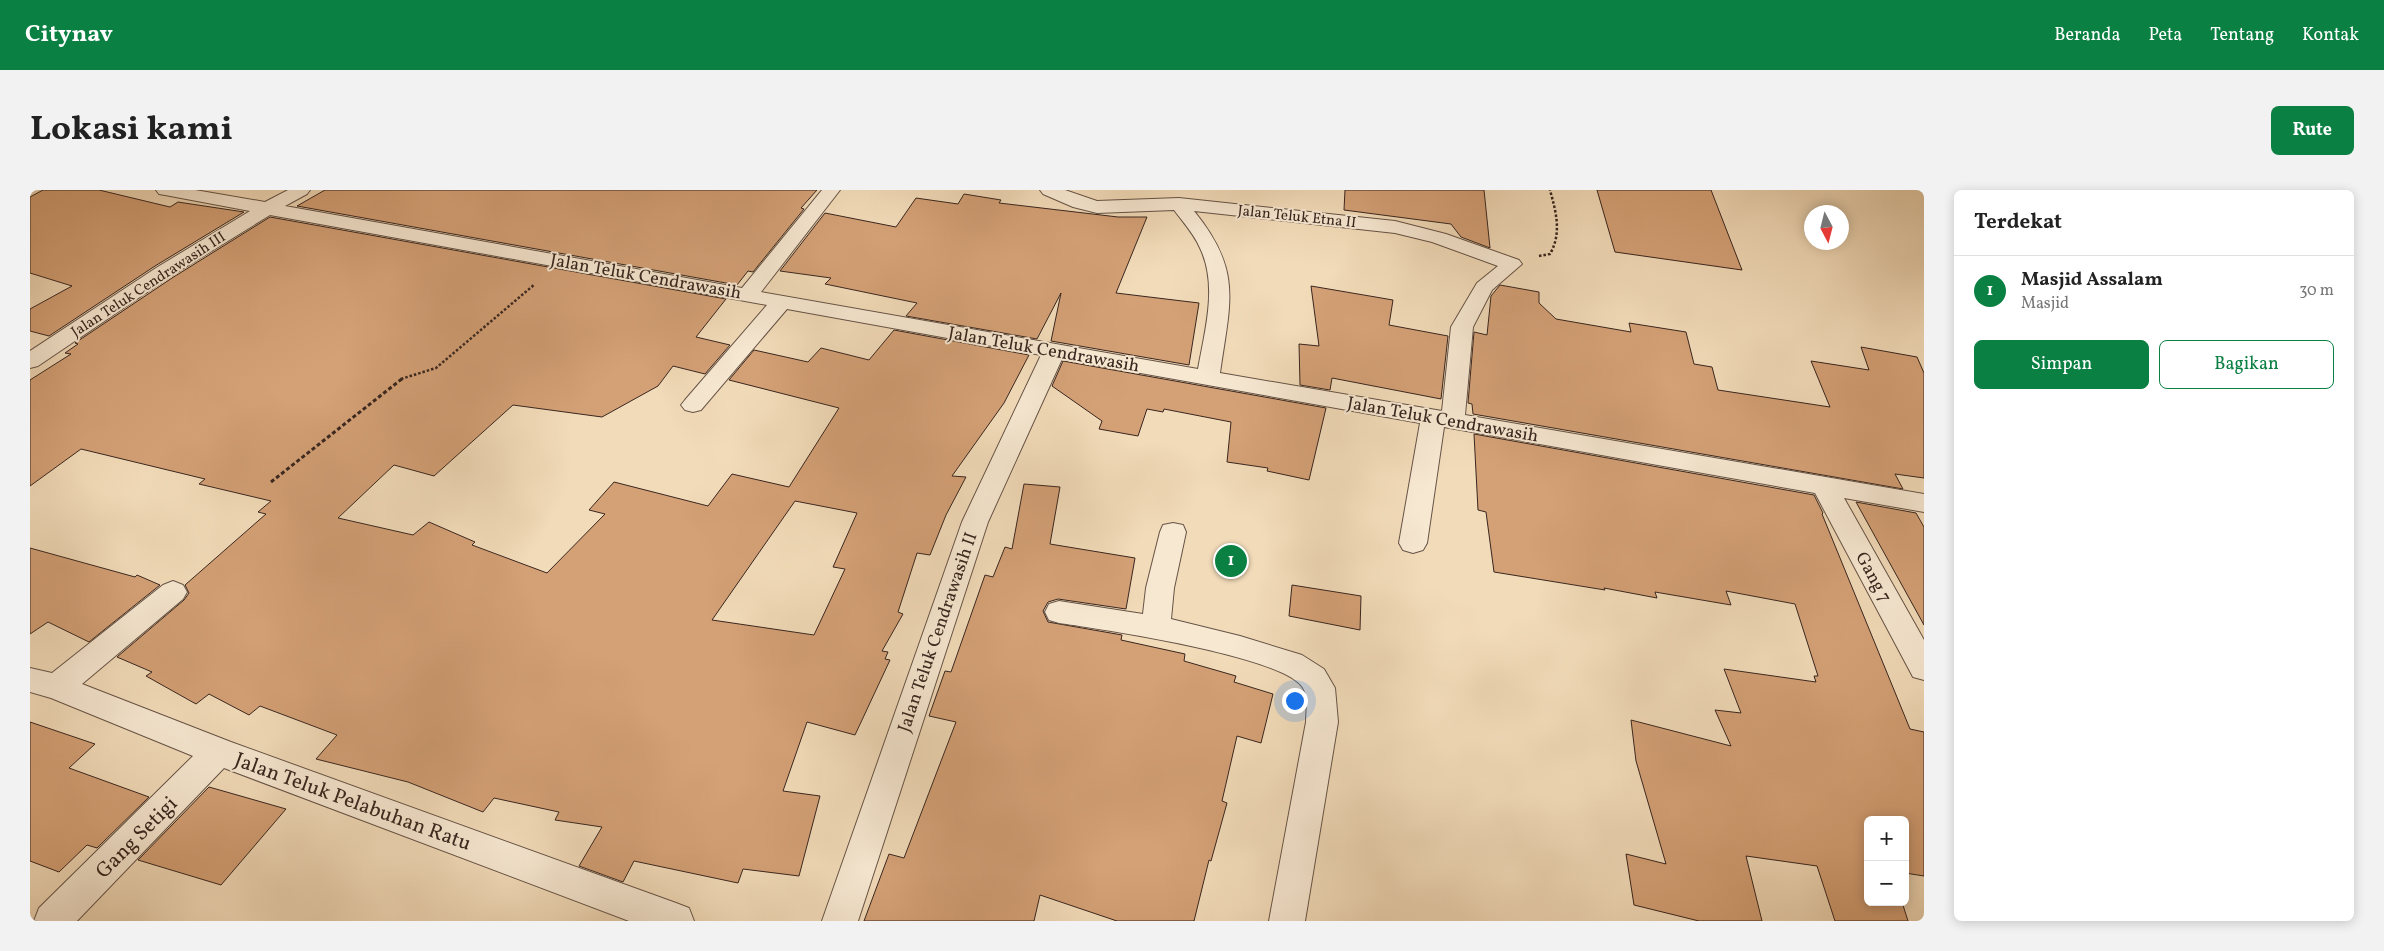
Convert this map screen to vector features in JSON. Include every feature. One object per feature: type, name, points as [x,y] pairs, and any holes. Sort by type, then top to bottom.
[{"type":"street","name":"Jalan Teluk Cendrawasih","points":[[165,190],[1054,351],[1924,503]]},
{"type":"street","name":"Jalan Teluk Cendrawasih III","points":[[30,361],[136,290],[267,208],[301,190]]},
{"type":"street","points":[[748,295],[831,190]]},
{"type":"street","name":"Jalan Teluk Etna II","points":[[1049,190],[1080,203],[1097,207],[1179,204],[1394,227],[1439,238],[1512,264]]},
{"type":"street","points":[[1179,204],[1213,253],[1218,279],[1218,304],[1208,377]]},
{"type":"street","points":[[1413,543],[1443,419],[1462,327],[1484,287],[1512,264]]},
{"type":"street","points":[[693,405],[782,301]]},
{"type":"street","name":"Jalan Teluk Cendrawasih II","points":[[840,921],[975,522],[1054,351]]},
{"type":"street","name":"Gang 7","points":[[1824,485],[1924,668]]},
{"type":"street","points":[[1156,626],[1160,588],[1173,532]]},
{"type":"street","points":[[39,685],[173,592]]},
{"type":"street","points":[[1059,612],[1156,626],[1201,636],[1283,661],[1308,673],[1320,688],[1322,722],[1287,921]]},
{"type":"street","name":"Jalan Teluk Pelabuhan Ratu","points":[[39,685],[676,921]]},
{"type":"street","name":"Gang Setigi","points":[[52,921],[219,752]]},
{"type":"path","points":[[1512,264],[1524,258],[1550,254],[1554,248],[1557,223],[1550,190]]},
{"type":"path","points":[[271,482],[405,376],[436,368],[562,261]]},
{"type":"building","points":[[43,190],[99,190],[170,207],[178,202],[244,212],[155,266],[49,336],[30,331],[30,309],[72,286],[30,273],[30,197]]},
{"type":"building","points":[[325,190],[817,190],[801,208],[804,209],[753,272],[748,271],[737,285],[297,206]]},
{"type":"building","points":[[1345,190],[1484,190],[1490,248],[1461,237],[1451,224],[1344,210]]},
{"type":"building","points":[[1597,190],[1711,190],[1742,270],[1615,252]]},
{"type":"building","points":[[964,194],[1001,200],[999,203],[1118,217],[1147,217],[1116,293],[1199,303],[1189,365],[1051,341],[1061,293],[1037,339],[906,316],[917,303],[825,284],[831,278],[780,271],[825,213],[896,227],[916,198],[958,204]]},
{"type":"building","points":[[270,217],[726,299],[696,337],[730,345],[705,374],[673,366],[658,386],[602,417],[513,405],[434,476],[394,465],[338,518],[413,535],[429,522],[475,542],[472,545],[547,573],[605,514],[589,510],[614,482],[708,506],[732,474],[789,487],[839,408],[729,380],[754,350],[808,362],[821,348],[869,360],[894,330],[1029,355],[1004,403],[952,476],[966,477],[946,515],[930,555],[917,553],[898,612],[903,614],[882,651],[888,652],[885,659],[890,660],[855,735],[807,722],[783,791],[820,796],[799,876],[743,869],[738,883],[634,861],[623,882],[579,866],[602,827],[555,820],[559,812],[494,798],[483,812],[408,782],[316,759],[337,735],[260,706],[249,715],[209,694],[196,704],[146,676],[152,672],[117,657],[184,600],[189,593],[185,585],[266,514],[258,512],[271,501],[199,484],[205,479],[81,449],[30,486],[30,380],[71,354],[65,353],[78,344],[75,343],[172,278]],"holes":[[[795,501],[857,513],[833,567],[845,569],[814,635],[712,620]]]},
{"type":"building","points":[[1500,285],[1539,292],[1539,303],[1556,319],[1631,332],[1629,323],[1686,332],[1694,364],[1712,367],[1718,390],[1830,407],[1811,361],[1869,370],[1861,347],[1917,357],[1924,373],[1924,478],[1895,474],[1903,489],[1473,414],[1472,404],[1468,403],[1474,332],[1487,335],[1491,296]]},
{"type":"building","points":[[1311,286],[1393,300],[1389,325],[1448,336],[1441,399],[1332,378],[1330,390],[1300,385],[1299,344],[1319,346]]},
{"type":"building","points":[[1063,361],[1326,408],[1309,480],[1267,471],[1268,468],[1227,462],[1231,422],[1164,409],[1163,412],[1147,409],[1138,436],[1099,429],[1102,421],[1052,386]]},
{"type":"building","points":[[1474,434],[1814,495],[1910,729],[1924,732],[1924,876],[1909,874],[1909,816],[1864,816],[1864,906],[1903,906],[1908,921],[1835,921],[1817,866],[1746,856],[1762,921],[1699,921],[1634,905],[1626,854],[1666,864],[1636,761],[1631,720],[1731,746],[1715,710],[1741,713],[1724,669],[1816,682],[1814,676],[1818,676],[1795,604],[1726,591],[1731,605],[1655,592],[1657,598],[1604,588],[1605,590],[1494,572],[1486,512],[1478,510]]},
{"type":"building","points":[[1024,484],[1060,487],[1050,544],[1135,558],[1126,609],[1058,599],[1048,602],[1043,611],[1048,622],[1122,635],[1121,640],[1185,654],[1184,661],[1236,676],[1234,682],[1273,694],[1261,743],[1237,736],[1222,801],[1227,803],[1211,861],[1209,860],[1194,921],[1117,921],[1040,895],[1034,921],[864,921],[889,854],[904,858],[956,722],[929,716],[945,671],[951,672],[985,575],[993,577],[1005,547],[1012,549]]},
{"type":"building","points":[[1856,502],[1916,513],[1924,527],[1924,625]]},
{"type":"building","points":[[30,548],[135,577],[137,575],[160,585],[89,642],[48,622],[30,634]]},
{"type":"building","points":[[1292,585],[1361,596],[1360,630],[1289,616]]},
{"type":"building","points":[[30,722],[95,744],[69,768],[149,797],[97,848],[87,845],[59,872],[30,861]]},
{"type":"building","points":[[209,787],[286,809],[221,885],[138,860]]},
{"type":"place","name":"Masjid Assalam","points":[[1231,561]]}]
